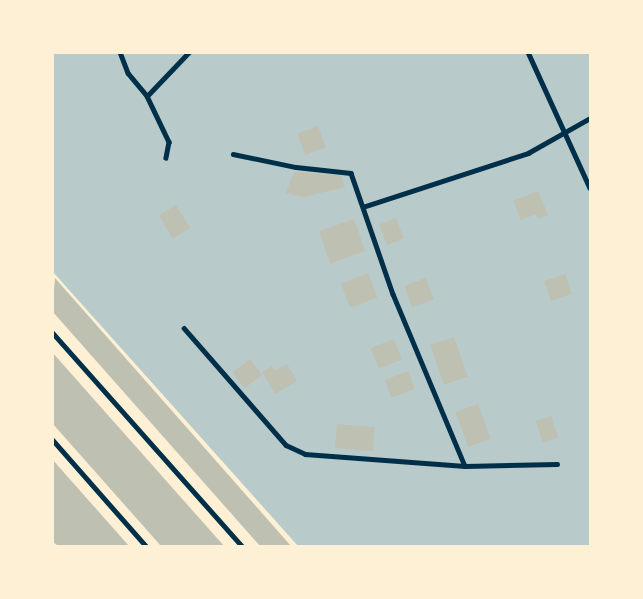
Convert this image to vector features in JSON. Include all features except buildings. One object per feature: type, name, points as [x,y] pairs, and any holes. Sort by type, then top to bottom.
[{"type":"lane","points":[[120,52],[128,73],[147,96],[169,142],[166,158]]},
{"type":"lane","points":[[147,96],[189,52]]},
{"type":"lane","points":[[528,52],[591,188]]},
{"type":"lane","points":[[363,207],[528,153],[566,134],[576,124],[591,118]]},
{"type":"lane","points":[[233,154],[296,167],[351,173],[393,294],[465,466]]},
{"type":"lane","points":[[184,328],[286,445],[305,454],[465,466],[557,464]]},
{"type":"lane","points":[[52,332],[242,546]]},
{"type":"lane","points":[[52,439],[146,546]]},
{"type":"shaded area","points":[[52,53],[590,53],[590,546],[298,546],[53,272]]}]
